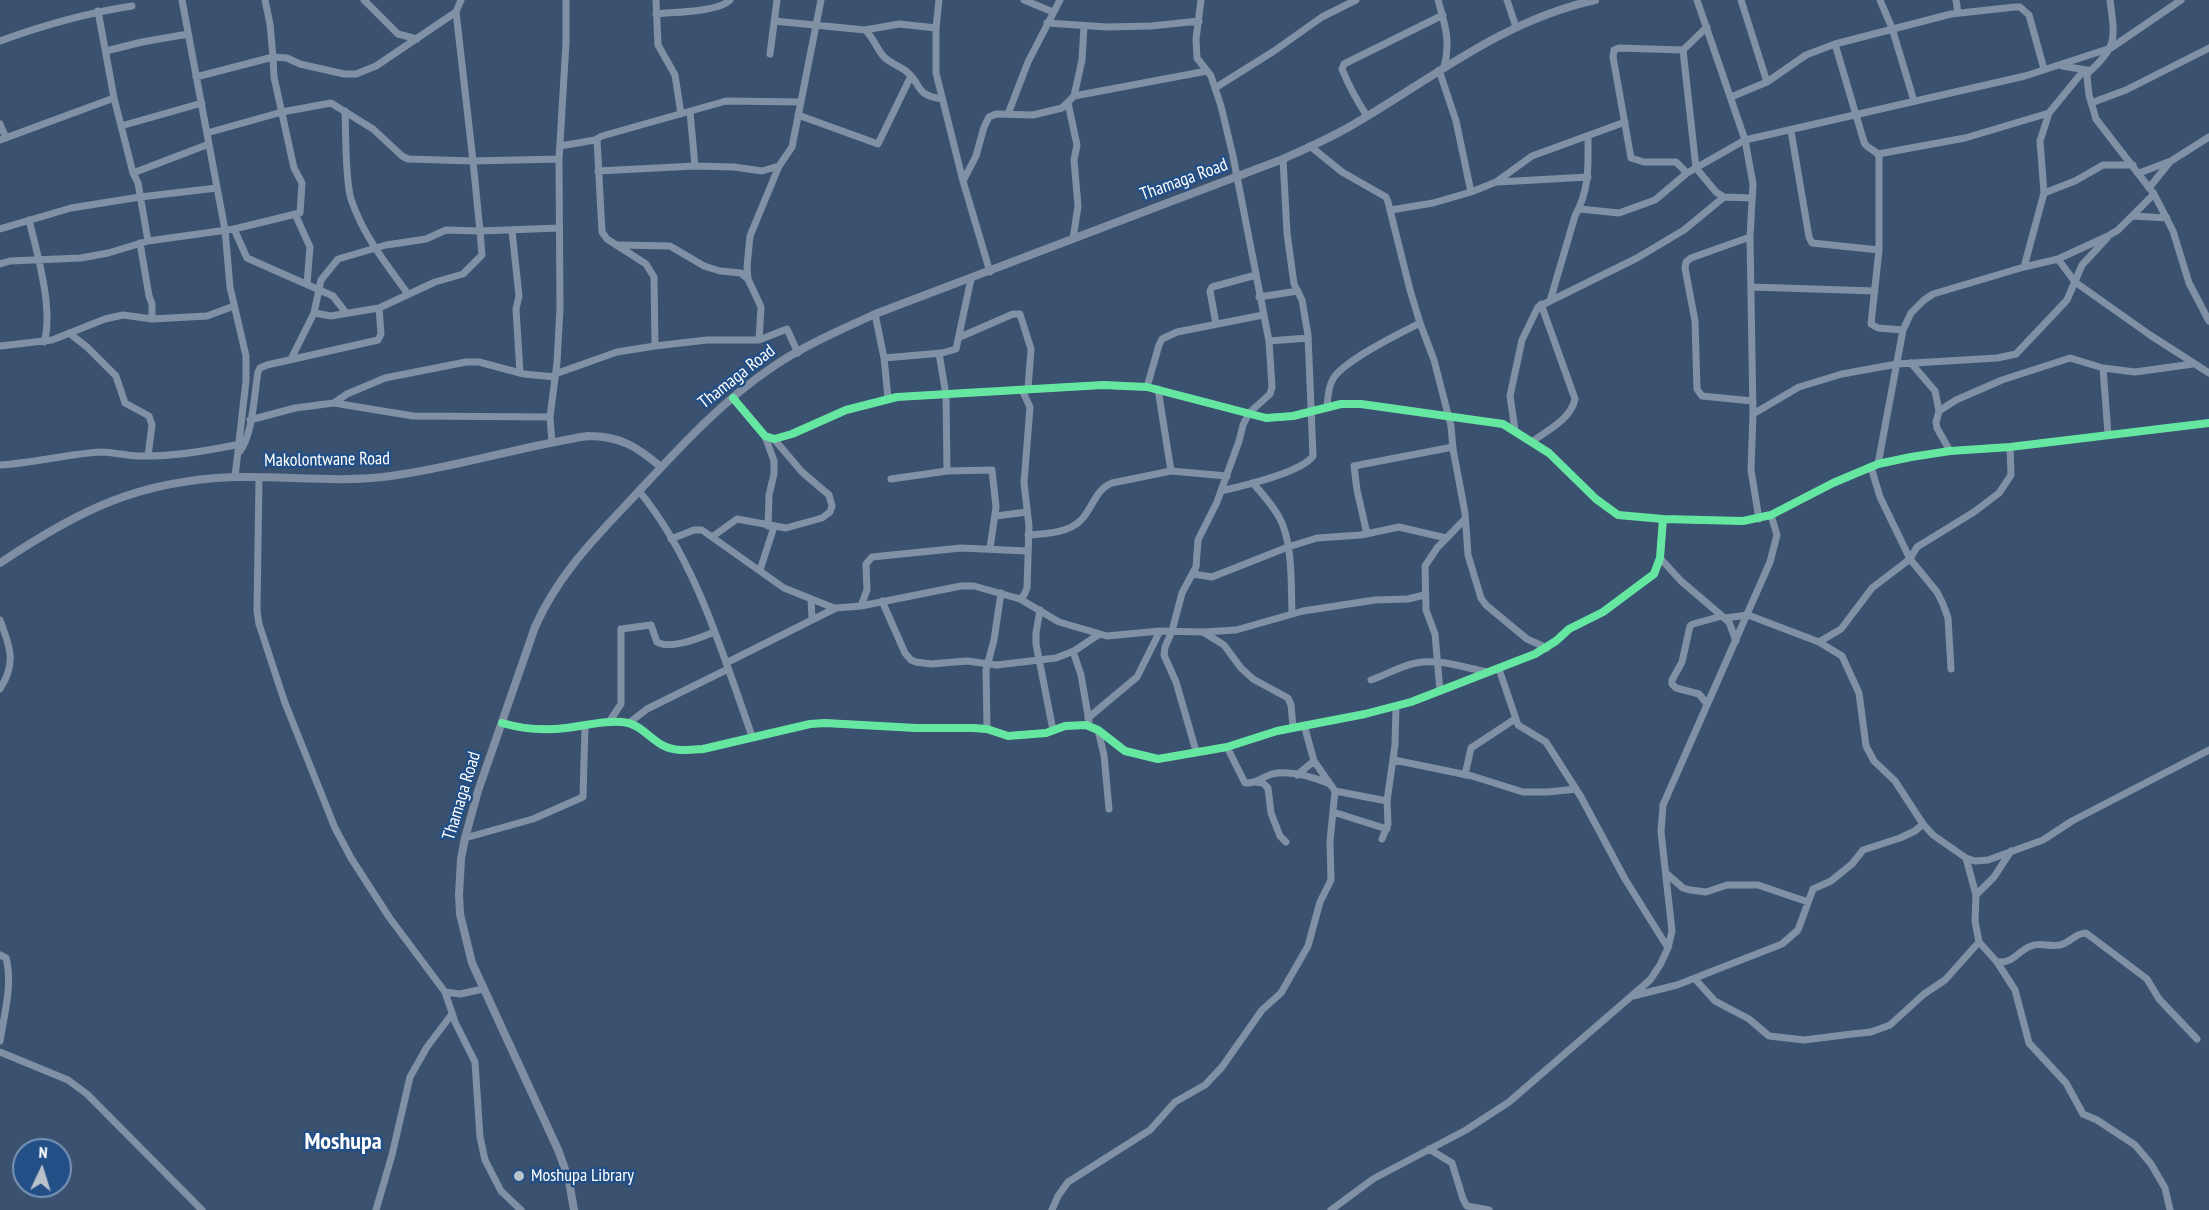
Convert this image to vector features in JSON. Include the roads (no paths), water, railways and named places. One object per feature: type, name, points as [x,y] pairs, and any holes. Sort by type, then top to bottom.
[{"type":"main road","name":"Thamaga Road","points":[[574,1210],[569,1181],[559,1152],[472,963],[460,914],[459,875],[465,838],[535,627],[546,602],[584,549],[705,423],[774,366],[875,314],[1283,159],[1367,116],[1500,34],[1570,3],[1595,0]]},
{"type":"main road","name":"Makolontwane Road","points":[[1,560],[116,497],[172,483],[235,477],[340,479],[390,476],[588,436],[612,438],[638,448],[662,467]]},
{"type":"street","points":[[182,0],[225,230],[230,287],[247,362],[235,477]]},
{"type":"street","points":[[0,264],[10,261],[81,258],[108,253],[144,242],[234,229],[300,213],[303,187],[294,168],[273,73],[270,24],[265,0]]},
{"type":"street","points":[[364,0],[398,34],[417,39]]},
{"type":"street","points":[[314,313],[331,316],[379,308],[435,282],[463,274],[482,255],[456,12],[461,0]]},
{"type":"street","points":[[552,443],[550,417],[560,308],[558,159],[566,43],[566,0]]},
{"type":"street","points":[[656,0],[658,45],[675,75],[681,114]]},
{"type":"street","points":[[656,14],[700,10],[727,4],[730,0]]},
{"type":"street","points":[[770,54],[777,0]]},
{"type":"street","points":[[759,340],[761,307],[748,279],[747,258],[750,236],[779,166],[791,150],[821,0]]},
{"type":"street","points":[[939,0],[935,66],[963,181],[990,272]]},
{"type":"street","points":[[1026,0],[1053,12]]},
{"type":"street","points":[[1008,114],[1028,62],[1060,0]]},
{"type":"street","points":[[1196,751],[1176,682],[1164,655],[1165,647],[1172,631],[1182,593],[1197,561],[1198,540],[1213,513],[1243,424],[1249,413],[1271,390],[1269,341],[1233,156],[1215,88],[1207,70],[1197,58],[1201,0]]},
{"type":"street","points":[[1215,88],[1322,17],[1356,0]]},
{"type":"street","points":[[1438,0],[1449,46],[1441,69],[1456,121],[1471,192]]},
{"type":"street","points":[[1507,0],[1516,27]]},
{"type":"street","points":[[1697,0],[1745,140],[1753,184],[1750,237],[1753,414],[1751,470],[1759,519]]},
{"type":"street","points":[[1741,0],[1767,82]]},
{"type":"street","points":[[1880,0],[1892,28],[1914,100]]},
{"type":"street","points":[[1956,0],[1958,13]]},
{"type":"street","points":[[2110,0],[2111,48]]},
{"type":"street","points":[[2024,267],[2043,193],[2040,141],[2049,113],[2111,48],[2181,0]]},
{"type":"street","points":[[0,41],[51,22],[132,6]]},
{"type":"street","points":[[1731,97],[1767,82],[1806,55],[1835,44],[1958,13],[2015,7],[2025,10],[2029,15],[2044,69]]},
{"type":"street","points":[[98,11],[114,98],[133,173],[138,183],[152,319]]},
{"type":"street","points":[[196,77],[273,57],[287,58],[300,64],[350,75],[376,66],[456,12]]},
{"type":"street","points":[[1367,116],[1347,81],[1342,69],[1344,64],[1443,15]]},
{"type":"street","points":[[774,21],[866,30],[899,24],[936,28]]},
{"type":"street","points":[[1047,23],[1084,26],[1151,26],[1199,21]]},
{"type":"street","points":[[963,181],[976,156],[984,126],[989,117],[996,114],[1033,115],[1062,108],[1074,96],[1083,50],[1084,26]]},
{"type":"street","points":[[1687,173],[1676,162],[1644,162],[1632,159],[1613,57],[1614,50],[1619,48],[1683,50],[1707,27]]},
{"type":"street","points":[[866,30],[884,57],[910,76],[924,94],[942,99]]},
{"type":"street","points":[[106,51],[188,34]]},
{"type":"street","points":[[1835,44],[1866,147],[1878,154],[1943,143],[2049,113]]},
{"type":"street","points":[[1580,209],[1623,212],[1658,198],[1687,173],[1745,140],[2025,76],[2111,48]]},
{"type":"street","points":[[2091,103],[2126,90],[2209,48]]},
{"type":"street","points":[[1683,50],[1696,168],[1716,192],[1724,197],[1752,198]]},
{"type":"street","points":[[2060,65],[2087,71]]},
{"type":"street","points":[[1074,96],[1207,70]]},
{"type":"street","points":[[2087,71],[2087,86],[2096,119],[2152,191],[2173,231],[2189,283],[2209,321]]},
{"type":"street","points":[[798,115],[878,144],[910,76]]},
{"type":"street","points":[[0,124],[3,139],[114,98]]},
{"type":"street","points":[[560,146],[597,139],[734,100],[801,102]]},
{"type":"street","points":[[121,126],[202,103]]},
{"type":"street","points":[[207,133],[282,112],[326,103],[336,105],[373,129],[408,159],[473,161],[558,159]]},
{"type":"street","points":[[1068,103],[1077,145],[1074,160],[1078,202],[1073,239]]},
{"type":"street","points":[[345,111],[350,192],[374,249],[408,294]]},
{"type":"street","points":[[690,111],[694,166]]},
{"type":"street","points":[[1390,210],[1433,203],[1471,192],[1496,182],[1532,156],[1625,122]]},
{"type":"street","points":[[1791,131],[1809,237],[1812,243],[1879,250]]},
{"type":"street","points":[[1550,301],[1588,177],[1588,136]]},
{"type":"street","points":[[2139,173],[2171,161],[2209,137]]},
{"type":"street","points":[[597,139],[602,232],[607,239],[646,264],[654,277],[655,346]]},
{"type":"street","points":[[133,173],[209,144]]},
{"type":"street","points":[[1311,146],[1342,172],[1386,197],[1397,243],[1420,323],[1434,360],[1448,415],[1460,482],[1468,555],[1482,602],[1527,639],[1547,648]]},
{"type":"street","points":[[1878,154],[1879,250],[1871,322],[1872,326],[1903,330]]},
{"type":"street","points":[[1221,491],[1270,479],[1312,459],[1313,456],[1308,338],[1302,300],[1294,284],[1287,233],[1283,159]]},
{"type":"street","points":[[1753,414],[1799,387],[1842,374],[1897,364],[1996,358],[2016,354],[2067,300],[2082,265],[2108,236],[2133,216],[2171,161]]},
{"type":"street","points":[[2043,193],[2083,177],[2103,165],[2133,165]]},
{"type":"street","points":[[598,171],[694,166],[734,167],[762,171],[779,166]]},
{"type":"street","points":[[1496,182],[1588,177]]},
{"type":"street","points":[[0,228],[71,208],[217,188]]},
{"type":"street","points":[[1515,430],[1510,396],[1522,340],[1534,312],[1541,304],[1637,258],[1684,230],[1724,197]]},
{"type":"street","points":[[295,214],[310,247],[307,284]]},
{"type":"street","points":[[2133,216],[2167,218]]},
{"type":"street","points":[[29,220],[39,260],[47,331],[44,342]]},
{"type":"street","points":[[291,359],[314,313],[321,280],[335,261],[374,249],[426,239],[452,228],[512,231],[559,228]]},
{"type":"street","points":[[234,229],[247,258],[333,296],[346,313]]},
{"type":"street","points":[[512,231],[519,296],[516,309],[520,373]]},
{"type":"street","points":[[1951,669],[1947,613],[1937,592],[1910,559],[1880,497],[1874,466],[1903,330],[1911,314],[1933,294],[2058,259],[2108,236]]},
{"type":"street","points":[[1750,237],[1691,258],[1686,262],[1685,267],[1695,321],[1697,389],[1702,396],[1752,401]]},
{"type":"street","points":[[617,245],[670,246],[704,266],[720,271],[741,273],[748,279]]},
{"type":"street","points":[[2058,259],[2075,282],[2209,373]]},
{"type":"street","points":[[1216,324],[1210,291],[1212,287],[1256,275]]},
{"type":"street","points":[[885,358],[957,349],[971,279]]},
{"type":"street","points":[[1751,287],[1875,291]]},
{"type":"street","points":[[1259,297],[1298,291]]},
{"type":"street","points":[[1533,441],[1571,411],[1575,399],[1541,304]]},
{"type":"street","points":[[0,346],[44,342],[123,315],[152,319],[210,316],[222,309],[234,306]]},
{"type":"street","points":[[239,453],[246,442],[260,368],[378,340],[381,334],[379,308]]},
{"type":"street","points":[[875,314],[885,358],[888,398]]},
{"type":"street","points":[[960,337],[1013,314],[1020,314],[1031,349],[1025,389],[1030,406],[1024,483],[1028,535],[1027,588],[1020,599]]},
{"type":"street","points":[[1148,387],[1162,339],[1177,332],[1263,315]]},
{"type":"street","points":[[1327,406],[1329,387],[1337,372],[1382,342],[1420,323]]},
{"type":"street","points":[[334,403],[347,394],[386,378],[466,362],[497,365],[520,373],[555,376],[617,352],[707,340],[759,340],[787,329],[798,353]]},
{"type":"street","points":[[69,333],[117,376],[125,403],[149,416],[152,425],[148,456]]},
{"type":"street","points":[[1269,341],[1308,338]]},
{"type":"street","points":[[939,353],[946,395],[947,471]]},
{"type":"street","points":[[1939,411],[1956,400],[2002,380],[2070,358],[2103,368],[2135,372],[2193,364]]},
{"type":"street","points":[[1911,363],[1932,386],[1939,411],[1937,428],[1950,451]]},
{"type":"street","points":[[2103,368],[2108,434]]},
{"type":"street","points":[[774,439],[792,434],[846,410],[888,398],[1025,389],[1103,385],[1148,387],[1274,418],[1293,416],[1327,406],[1361,404],[1493,422],[1515,430],[1558,460],[1610,510],[1631,517],[1743,521],[1771,515],[1833,483],[1874,466],[1950,451],[2010,447],[2209,423]]},
{"type":"street","points":[[1158,389],[1171,471]]},
{"type":"street","points":[[733,398],[765,435],[774,461],[774,474],[769,495],[771,526],[760,570]]},
{"type":"street","points":[[250,420],[295,408],[334,403],[408,415],[550,417]]},
{"type":"street","points":[[712,537],[737,519],[771,526],[795,526],[822,518],[830,512],[832,506],[829,495],[802,472],[774,439],[765,435]]},
{"type":"street","points":[[0,465],[20,464],[65,455],[105,452],[133,456],[183,454],[240,444]]},
{"type":"street","points":[[1367,534],[1354,466],[1453,447]]},
{"type":"street","points":[[1819,642],[1841,629],[1872,588],[1910,559],[1919,546],[1974,512],[1999,493],[2012,475],[2010,447]]},
{"type":"street","points":[[891,479],[947,471],[992,470],[996,516],[990,548]]},
{"type":"street","points":[[1028,535],[1054,533],[1075,525],[1084,517],[1095,498],[1107,484],[1171,471],[1227,476]]},
{"type":"street","points":[[259,478],[256,611],[285,704],[343,843],[389,917],[445,992],[452,1014],[475,1062],[480,1137],[485,1160],[501,1191],[521,1210]]},
{"type":"street","points":[[1253,483],[1280,518],[1288,547],[1292,614]]},
{"type":"street","points":[[639,491],[656,512],[698,592],[752,736]]},
{"type":"street","points":[[996,516],[1027,512]]},
{"type":"street","points":[[1331,1210],[1373,1179],[1466,1130],[1509,1102],[1650,980],[1660,965],[1668,948],[1672,931],[1661,832],[1663,805],[1748,615],[1775,548],[1777,536],[1771,515]]},
{"type":"street","points":[[1440,691],[1435,634],[1427,616],[1424,595],[1425,566],[1437,548],[1465,518]]},
{"type":"street","points":[[502,723],[519,728],[566,729],[609,722],[629,723],[662,745],[675,750],[703,749],[810,724],[987,729],[1008,736],[1053,730],[1065,726],[1090,726],[1125,751],[1149,758],[1166,758],[1227,747],[1293,727],[1396,706],[1535,654],[1547,648],[1569,629],[1603,612],[1650,578],[1660,558],[1663,519]]},
{"type":"street","points":[[1193,573],[1207,576],[1217,575],[1317,538],[1367,534],[1404,526],[1446,538]]},
{"type":"street","points":[[671,539],[698,529],[784,588],[836,608]]},
{"type":"street","points":[[861,606],[867,590],[867,564],[872,557],[948,548],[1027,551]]},
{"type":"street","points":[[1660,558],[1681,581],[1723,617],[1731,626],[1736,641]]},
{"type":"street","points":[[629,723],[647,709],[836,608],[861,606],[961,586],[974,586],[1020,599],[1059,622],[1098,635],[1117,636],[1246,628],[1292,614],[1374,600],[1408,599],[1424,595]]},
{"type":"street","points":[[987,729],[985,681],[1001,593]]},
{"type":"street","points":[[811,599],[812,619]]},
{"type":"street","points":[[882,602],[911,660],[931,664],[967,661],[987,664],[1056,658],[1073,651],[1098,635]]},
{"type":"street","points":[[1040,610],[1036,633],[1038,660],[1053,730]]},
{"type":"street","points":[[1707,704],[1700,694],[1676,688],[1672,684],[1682,662],[1690,627],[1693,624],[1723,617],[1748,615],[1819,642],[1838,652],[1845,661],[1859,693],[1866,747],[1869,754],[1895,781],[1923,824],[1940,840],[1966,858],[1982,861],[2043,840],[2072,821],[2209,750]]},
{"type":"street","points":[[0,620],[12,656],[11,664],[0,688]]},
{"type":"street","points":[[609,722],[621,704],[621,628],[651,625],[657,642],[663,645],[696,640],[714,632]]},
{"type":"street","points":[[1088,718],[1137,677],[1160,632]]},
{"type":"street","points":[[1203,632],[1224,645],[1241,668],[1253,679],[1288,698],[1293,727]]},
{"type":"street","points":[[1073,651],[1082,681],[1090,726]]},
{"type":"street","points":[[1371,680],[1416,663],[1436,662],[1490,672]]},
{"type":"street","points":[[1499,669],[1515,720],[1522,728],[1546,742],[1576,789],[1625,879],[1668,948]]},
{"type":"street","points":[[1382,839],[1387,829],[1387,801],[1394,760],[1396,706]]},
{"type":"street","points":[[1465,775],[1469,752],[1472,748],[1515,720]]},
{"type":"street","points":[[1052,1210],[1068,1182],[1150,1130],[1175,1101],[1205,1085],[1222,1067],[1263,1010],[1281,993],[1308,946],[1320,902],[1330,883],[1335,791],[1314,761],[1304,725]]},
{"type":"street","points":[[465,838],[533,819],[583,797],[585,726]]},
{"type":"street","points":[[1098,730],[1104,754],[1109,809]]},
{"type":"street","points":[[1227,747],[1242,780],[1245,783],[1263,783],[1268,788],[1271,813],[1280,836],[1286,842]]},
{"type":"street","points":[[1394,760],[1465,775],[1523,792],[1576,789]]},
{"type":"street","points":[[1297,775],[1314,761]]},
{"type":"street","points":[[1256,782],[1275,774],[1313,777],[1330,783]]},
{"type":"street","points":[[1335,791],[1387,801]]},
{"type":"street","points":[[1333,812],[1387,829]]},
{"type":"street","points":[[1631,997],[1695,979],[1782,944],[1798,930],[1813,889],[1831,881],[1852,864],[1863,850],[1900,838],[1915,831],[1923,824]]},
{"type":"street","points":[[1976,895],[1994,877],[2011,851]]},
{"type":"street","points":[[1966,858],[1976,895],[1975,921],[1979,942],[1997,962],[2015,990],[2029,1043],[2066,1083],[2083,1114],[2097,1120],[2135,1145],[2151,1164],[2165,1188],[2170,1210]]},
{"type":"street","points":[[1667,874],[1683,888],[1690,890],[1706,892],[1727,885],[1758,885],[1808,902]]},
{"type":"street","points":[[1997,962],[2006,963],[2032,945],[2059,945],[2070,941],[2080,933],[2086,933],[2147,979],[2159,999],[2197,1039]]},
{"type":"street","points":[[1695,979],[1715,1001],[1749,1019],[1769,1036],[1804,1040],[1871,1032],[1890,1025],[1924,994],[1945,980],[1979,942]]},
{"type":"street","points":[[0,955],[6,958],[8,967],[6,1010],[0,1041]]},
{"type":"street","points":[[445,992],[460,994],[483,989]]},
{"type":"street","points":[[376,1210],[392,1155],[410,1077],[427,1047],[452,1014]]},
{"type":"street","points":[[0,1052],[68,1080],[87,1094],[202,1210]]},
{"type":"street","points":[[1429,1149],[1452,1163],[1465,1203],[1471,1207],[1489,1210]]},
{"type":"place","name":"Moshupa Library","points":[[519,1176]]},
{"type":"district","name":"Moshupa","points":[[343,1142]]}]
